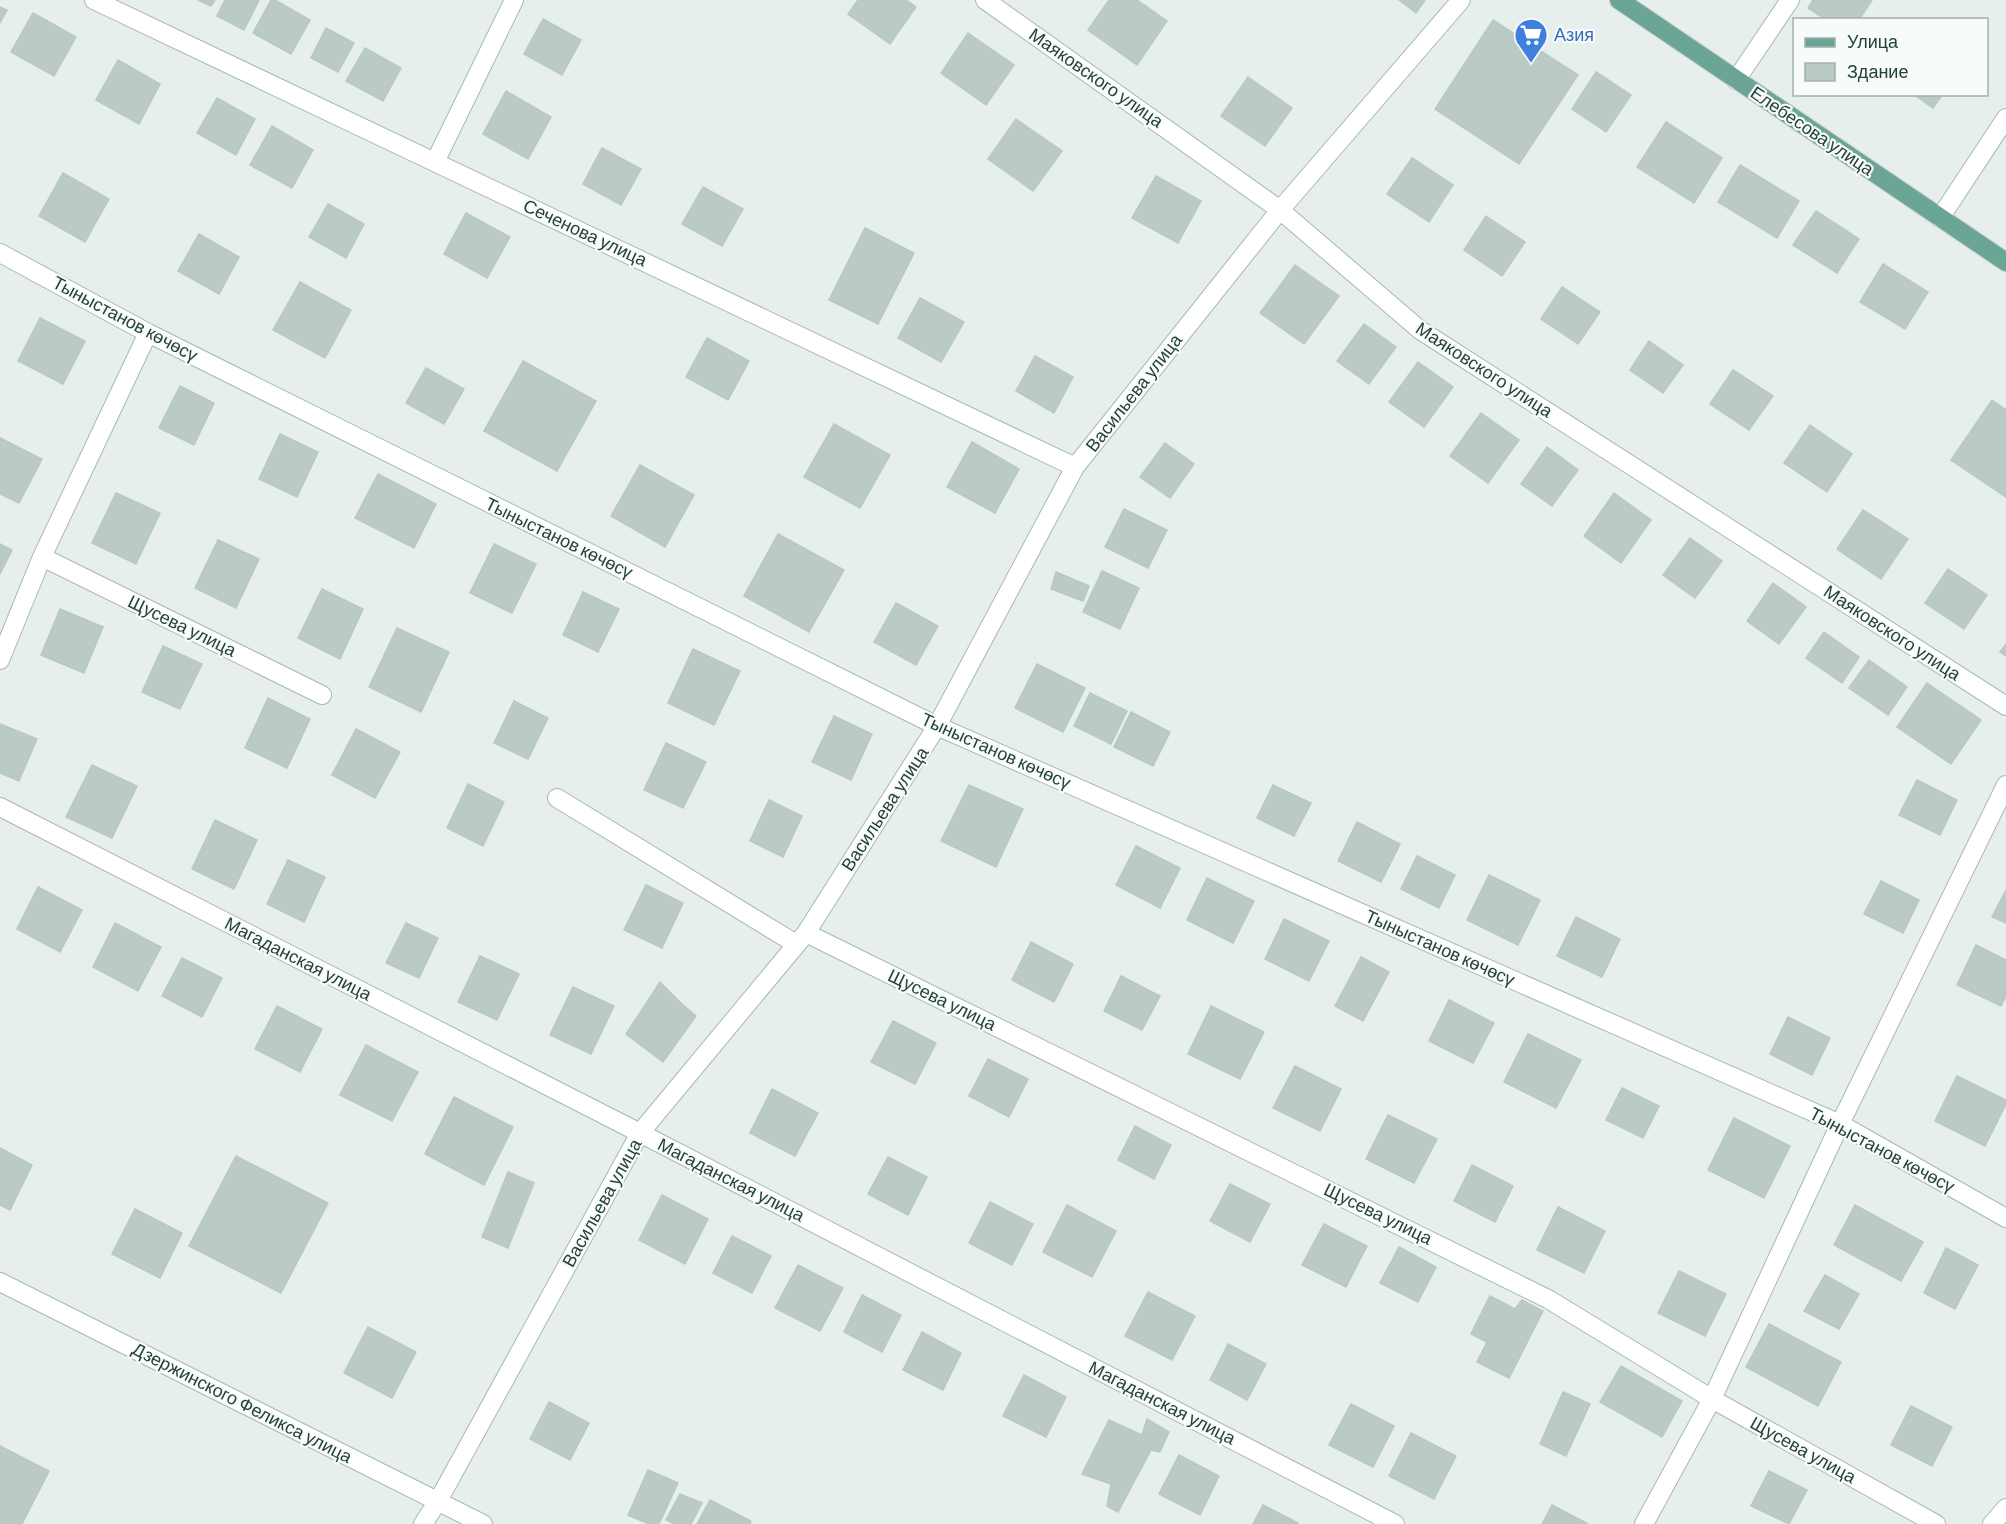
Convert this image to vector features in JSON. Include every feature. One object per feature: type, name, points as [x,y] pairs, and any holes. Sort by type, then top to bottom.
[{"type":"main road","name":"Елебесова улица","points":[[1618,0],[2006,262]]},
{"type":"street","name":"Сеченова улица","points":[[94,0],[1075,467]]},
{"type":"street","points":[[435,162],[514,0]]},
{"type":"street","name":"Маяковского улица","points":[[986,0],[1280,210],[1420,330],[2006,706]]},
{"type":"street","name":"Васильева улица","points":[[423,1524],[438,1502],[640,1133],[801,938],[938,726],[1075,467],[1280,210],[1461,0]]},
{"type":"street","points":[[1736,80],[1790,0]]},
{"type":"street","points":[[1940,218],[2006,118]]},
{"type":"street","name":"Тыныстанов көчөсү","points":[[0,253],[148,333],[938,726],[1840,1124],[2006,1218]]},
{"type":"street","points":[[0,660],[42,558],[148,333]]},
{"type":"street","name":"Щусева улица","points":[[42,558],[322,696]]},
{"type":"street","points":[[1644,1524],[1712,1399],[1840,1124],[2006,785]]},
{"type":"street","name":"Щусева улица","points":[[557,798],[801,938],[1548,1299],[1712,1399],[1936,1524]]},
{"type":"street","name":"Магаданская улица","points":[[0,807],[640,1133],[1395,1524]]},
{"type":"street","name":"Дзержинского Феликса улица","points":[[0,1282],[483,1524]]},
{"type":"street","points":[[1992,1524],[2006,1508]]},
{"type":"building","points":[[198,0],[215,0],[211,6]]},
{"type":"building","points":[[225,0],[259,0],[244,30],[217,16]]},
{"type":"building","points":[[271,0],[275,0],[310,20],[291,54],[253,33]]},
{"type":"building","points":[[858,0],[906,0],[916,7],[890,44],[848,14]]},
{"type":"building","points":[[1109,0],[1137,0],[1167,21],[1137,65],[1088,30]]},
{"type":"building","points":[[1399,0],[1425,0],[1416,13]]},
{"type":"building","points":[[1813,0],[1872,0],[1860,18],[1823,18],[1808,8]]},
{"type":"building","points":[[0,7],[7,10],[0,23]]},
{"type":"building","points":[[33,13],[76,37],[54,76],[11,52]]},
{"type":"building","points":[[543,19],[581,40],[562,75],[524,54]]},
{"type":"building","points":[[1493,20],[1578,75],[1519,164],[1435,109]]},
{"type":"building","points":[[326,28],[354,43],[338,72],[311,58]]},
{"type":"building","points":[[968,33],[1014,65],[986,105],[941,73]]},
{"type":"building","points":[[365,48],[401,68],[383,101],[346,81]]},
{"type":"building","points":[[118,60],[160,84],[139,124],[96,100]]},
{"type":"building","points":[[1596,72],[1631,95],[1606,132],[1572,109]]},
{"type":"building","points":[[1248,77],[1292,108],[1265,146],[1221,116]]},
{"type":"building","points":[[506,91],[551,117],[528,159],[483,134]]},
{"type":"building","points":[[1916,96],[1942,96],[1933,108]]},
{"type":"building","points":[[217,98],[255,119],[236,155],[197,133]]},
{"type":"building","points":[[1016,119],[1062,151],[1033,191],[988,159]]},
{"type":"building","points":[[1666,122],[1722,158],[1694,203],[1637,167]]},
{"type":"building","points":[[272,126],[313,150],[292,188],[250,165]]},
{"type":"building","points":[[602,148],[641,169],[621,205],[583,184]]},
{"type":"building","points":[[1412,158],[1453,185],[1429,222],[1387,194]]},
{"type":"building","points":[[1740,165],[1799,201],[1777,238],[1718,202]]},
{"type":"building","points":[[63,173],[109,199],[85,242],[39,216]]},
{"type":"building","points":[[1156,176],[1201,201],[1178,243],[1132,218]]},
{"type":"building","points":[[703,187],[743,209],[722,246],[682,224]]},
{"type":"building","points":[[328,204],[364,224],[346,258],[309,237]]},
{"type":"building","points":[[1816,211],[1859,239],[1837,273],[1793,245]]},
{"type":"building","points":[[466,213],[510,237],[487,278],[444,254]]},
{"type":"building","points":[[1486,216],[1525,242],[1502,276],[1464,250]]},
{"type":"building","points":[[865,228],[914,253],[878,324],[829,300]]},
{"type":"building","points":[[199,234],[239,257],[219,294],[178,271]]},
{"type":"building","points":[[1883,264],[1928,292],[1905,329],[1860,302]]},
{"type":"building","points":[[1295,265],[1339,296],[1304,344],[1260,313]]},
{"type":"building","points":[[300,282],[351,310],[325,358],[273,330]]},
{"type":"building","points":[[1562,287],[1600,312],[1578,344],[1541,319]]},
{"type":"building","points":[[920,298],[964,322],[941,362],[898,338]]},
{"type":"building","points":[[40,318],[85,341],[63,384],[18,361]]},
{"type":"building","points":[[1364,324],[1396,347],[1369,384],[1337,361]]},
{"type":"building","points":[[707,338],[749,361],[728,400],[686,377]]},
{"type":"building","points":[[1649,341],[1683,365],[1663,393],[1630,370]]},
{"type":"building","points":[[1035,356],[1073,377],[1054,413],[1016,391]]},
{"type":"building","points":[[523,361],[596,401],[557,471],[484,431]]},
{"type":"building","points":[[1418,362],[1453,387],[1424,427],[1389,402]]},
{"type":"building","points":[[426,368],[464,389],[444,424],[406,403]]},
{"type":"building","points":[[1733,370],[1773,396],[1749,430],[1710,404]]},
{"type":"building","points":[[180,386],[214,403],[194,445],[159,428]]},
{"type":"building","points":[[1992,400],[2006,410],[2006,497],[1951,460]]},
{"type":"building","points":[[1481,413],[1519,440],[1488,483],[1450,456]]},
{"type":"building","points":[[834,424],[890,455],[860,508],[804,477]]},
{"type":"building","points":[[1810,425],[1852,454],[1827,492],[1784,463]]},
{"type":"building","points":[[280,434],[318,452],[297,497],[259,479]]},
{"type":"building","points":[[0,438],[42,459],[19,503],[0,494]]},
{"type":"building","points":[[972,442],[1019,469],[995,513],[947,487]]},
{"type":"building","points":[[1165,443],[1194,464],[1170,498],[1140,477]]},
{"type":"building","points":[[1547,447],[1578,470],[1552,506],[1521,484]]},
{"type":"building","points":[[640,465],[694,495],[665,547],[611,516]]},
{"type":"building","points":[[378,474],[436,504],[414,548],[355,518]]},
{"type":"building","points":[[116,493],[160,513],[136,564],[92,543]]},
{"type":"building","points":[[1614,493],[1651,520],[1621,563],[1584,536]]},
{"type":"building","points":[[1124,509],[1167,530],[1148,568],[1105,547]]},
{"type":"building","points":[[1863,510],[1908,539],[1881,579],[1837,549]]},
{"type":"building","points":[[778,534],[844,570],[809,632],[744,596]]},
{"type":"building","points":[[1690,538],[1722,561],[1695,598],[1663,575]]},
{"type":"building","points":[[218,540],[259,559],[236,608],[195,588]]},
{"type":"building","points":[[0,544],[12,550],[0,574]]},
{"type":"building","points":[[494,544],[536,564],[512,613],[470,593]]},
{"type":"building","points":[[1948,569],[1987,595],[1964,629],[1925,603]]},
{"type":"building","points":[[1102,571],[1139,588],[1120,629],[1083,612]]},
{"type":"building","points":[[1056,572],[1089,586],[1083,601],[1051,589]]},
{"type":"building","points":[[1773,583],[1806,607],[1779,644],[1747,621]]},
{"type":"building","points":[[322,589],[363,609],[340,659],[298,638]]},
{"type":"building","points":[[583,592],[619,609],[598,652],[563,635]]},
{"type":"building","points":[[896,603],[938,626],[916,665],[874,642]]},
{"type":"building","points":[[60,609],[103,627],[84,673],[41,655]]},
{"type":"building","points":[[397,628],[449,652],[421,712],[369,687]]},
{"type":"building","points":[[1824,632],[1859,657],[1842,683],[1806,658]]},
{"type":"building","points":[[2006,644],[2006,656],[2000,652]]},
{"type":"building","points":[[163,646],[202,664],[180,709],[142,692]]},
{"type":"building","points":[[693,649],[740,671],[714,725],[668,703]]},
{"type":"building","points":[[1869,660],[1907,687],[1888,715],[1849,688]]},
{"type":"building","points":[[1037,664],[1085,688],[1063,732],[1015,708]]},
{"type":"building","points":[[1927,683],[1981,720],[1951,764],[1897,727]]},
{"type":"building","points":[[1090,693],[1127,711],[1111,744],[1074,726]]},
{"type":"building","points":[[268,698],[310,719],[287,768],[245,748]]},
{"type":"building","points":[[514,701],[548,718],[528,759],[494,743]]},
{"type":"building","points":[[1131,712],[1170,732],[1153,766],[1114,747]]},
{"type":"building","points":[[834,716],[872,734],[851,780],[812,762]]},
{"type":"building","points":[[0,724],[37,739],[19,781],[0,773]]},
{"type":"building","points":[[356,729],[400,752],[375,798],[332,775]]},
{"type":"building","points":[[666,743],[706,762],[683,808],[644,790]]},
{"type":"building","points":[[92,765],[137,786],[112,838],[66,817]]},
{"type":"building","points":[[1917,780],[1957,800],[1940,835],[1899,815]]},
{"type":"building","points":[[468,784],[504,802],[483,846],[447,828]]},
{"type":"building","points":[[969,785],[1023,809],[996,867],[941,841]]},
{"type":"building","points":[[1273,785],[1311,803],[1294,836],[1257,818]]},
{"type":"building","points":[[769,800],[802,816],[783,857],[750,841]]},
{"type":"building","points":[[215,820],[257,840],[234,889],[192,869]]},
{"type":"building","points":[[1357,822],[1400,844],[1381,882],[1338,861]]},
{"type":"building","points":[[1136,846],[1180,868],[1160,908],[1116,885]]},
{"type":"building","points":[[1417,856],[1455,875],[1439,908],[1401,889]]},
{"type":"building","points":[[288,860],[325,877],[304,922],[267,904]]},
{"type":"building","points":[[1489,875],[1540,900],[1518,945],[1467,920]]},
{"type":"building","points":[[1207,878],[1254,901],[1233,943],[1187,920]]},
{"type":"building","points":[[1881,881],[1919,900],[1903,933],[1864,914]]},
{"type":"building","points":[[646,885],[683,903],[662,948],[624,930]]},
{"type":"building","points":[[38,887],[82,910],[60,952],[17,929]]},
{"type":"building","points":[[2006,890],[2006,923],[1992,917]]},
{"type":"building","points":[[1576,917],[1620,939],[1602,977],[1557,956]]},
{"type":"building","points":[[1284,919],[1329,941],[1309,981],[1265,959]]},
{"type":"building","points":[[115,923],[161,947],[138,991],[93,967]]},
{"type":"building","points":[[406,923],[438,938],[419,978],[386,963]]},
{"type":"building","points":[[1031,942],[1073,964],[1054,1002],[1012,980]]},
{"type":"building","points":[[1976,945],[2006,960],[2006,996],[2001,1006],[1957,985]]},
{"type":"building","points":[[480,956],[519,974],[497,1020],[458,1002]]},
{"type":"building","points":[[1361,957],[1389,972],[1363,1021],[1335,1006]]},
{"type":"building","points":[[182,958],[222,978],[202,1017],[162,996]]},
{"type":"building","points":[[1121,976],[1160,996],[1142,1030],[1104,1011]]},
{"type":"building","points":[[660,982],[696,1016],[663,1062],[626,1034]]},
{"type":"building","points":[[573,987],[614,1006],[591,1054],[550,1035]]},
{"type":"building","points":[[1449,1000],[1494,1023],[1473,1063],[1429,1041]]},
{"type":"building","points":[[277,1006],[322,1029],[300,1072],[255,1049]]},
{"type":"building","points":[[1211,1006],[1264,1032],[1240,1079],[1188,1054]]},
{"type":"building","points":[[1788,1017],[1830,1038],[1812,1075],[1770,1054]]},
{"type":"building","points":[[893,1021],[936,1043],[915,1084],[871,1062]]},
{"type":"building","points":[[1528,1034],[1581,1060],[1556,1108],[1504,1082]]},
{"type":"building","points":[[366,1045],[418,1072],[392,1121],[340,1095]]},
{"type":"building","points":[[988,1059],[1028,1079],[1009,1117],[969,1096]]},
{"type":"building","points":[[1295,1066],[1341,1089],[1320,1131],[1273,1108]]},
{"type":"building","points":[[1957,1076],[2006,1100],[1985,1146],[1935,1121]]},
{"type":"building","points":[[1622,1088],[1659,1106],[1643,1138],[1606,1120]]},
{"type":"building","points":[[772,1089],[818,1113],[795,1156],[750,1133]]},
{"type":"building","points":[[454,1097],[513,1127],[484,1185],[425,1154]]},
{"type":"building","points":[[1388,1115],[1437,1139],[1414,1183],[1366,1159]]},
{"type":"building","points":[[1734,1118],[1790,1146],[1764,1198],[1708,1170]]},
{"type":"building","points":[[1135,1126],[1171,1145],[1154,1179],[1118,1160]]},
{"type":"building","points":[[0,1148],[32,1165],[10,1210],[0,1205]]},
{"type":"building","points":[[236,1156],[328,1203],[281,1293],[189,1246]]},
{"type":"building","points":[[888,1157],[927,1177],[908,1215],[868,1194]]},
{"type":"building","points":[[1472,1165],[1513,1186],[1495,1222],[1454,1201]]},
{"type":"building","points":[[508,1172],[534,1183],[508,1248],[482,1237]]},
{"type":"building","points":[[1230,1184],[1270,1204],[1250,1242],[1210,1221]]},
{"type":"building","points":[[662,1195],[708,1219],[685,1264],[639,1240]]},
{"type":"building","points":[[990,1202],[1033,1224],[1012,1265],[969,1243]]},
{"type":"building","points":[[1067,1205],[1116,1231],[1092,1277],[1043,1252]]},
{"type":"building","points":[[1855,1205],[1923,1242],[1901,1281],[1834,1245]]},
{"type":"building","points":[[1558,1207],[1605,1231],[1584,1273],[1537,1250]]},
{"type":"building","points":[[135,1209],[182,1233],[160,1278],[112,1254]]},
{"type":"building","points":[[1324,1224],[1367,1246],[1346,1287],[1302,1265]]},
{"type":"building","points":[[732,1236],[771,1256],[752,1293],[713,1273]]},
{"type":"building","points":[[1399,1247],[1436,1267],[1418,1302],[1380,1283]]},
{"type":"building","points":[[1946,1248],[1978,1265],[1955,1309],[1924,1293]]},
{"type":"building","points":[[798,1265],[843,1288],[820,1331],[775,1308]]},
{"type":"building","points":[[1679,1271],[1726,1294],[1705,1336],[1658,1313]]},
{"type":"building","points":[[1825,1275],[1859,1294],[1839,1329],[1804,1311]]},
{"type":"building","points":[[1148,1292],[1195,1316],[1172,1360],[1125,1336]]},
{"type":"building","points":[[862,1295],[901,1315],[882,1352],[844,1332]]},
{"type":"building","points":[[1490,1296],[1515,1309],[1522,1300],[1543,1311],[1509,1378],[1477,1362],[1487,1342],[1471,1334]]},
{"type":"building","points":[[1769,1324],[1841,1362],[1818,1406],[1746,1367]]},
{"type":"building","points":[[368,1327],[416,1352],[392,1398],[344,1373]]},
{"type":"building","points":[[922,1332],[961,1353],[943,1390],[903,1370]]},
{"type":"building","points":[[1228,1344],[1266,1364],[1247,1400],[1210,1380]]},
{"type":"building","points":[[1621,1366],[1682,1401],[1662,1437],[1600,1402]]},
{"type":"building","points":[[1024,1375],[1066,1397],[1046,1437],[1003,1416]]},
{"type":"building","points":[[1563,1392],[1590,1404],[1566,1456],[1540,1444]]},
{"type":"building","points":[[549,1402],[589,1423],[570,1460],[530,1439]]},
{"type":"building","points":[[1351,1404],[1394,1426],[1373,1467],[1329,1445]]},
{"type":"building","points":[[1911,1406],[1952,1427],[1932,1466],[1891,1445]]},
{"type":"building","points":[[1147,1419],[1169,1432],[1160,1452],[1151,1450],[1118,1512],[1107,1506],[1111,1484],[1082,1474],[1109,1420],[1142,1435]]},
{"type":"building","points":[[1411,1433],[1456,1456],[1434,1499],[1389,1476]]},
{"type":"building","points":[[0,1446],[49,1471],[22,1524],[0,1524]]},
{"type":"building","points":[[1179,1455],[1219,1476],[1200,1515],[1159,1494]]},
{"type":"building","points":[[648,1470],[678,1483],[659,1524],[649,1524],[628,1515]]},
{"type":"building","points":[[1769,1471],[1807,1490],[1789,1524],[1751,1506]]},
{"type":"building","points":[[680,1494],[702,1503],[691,1524],[675,1524],[666,1520]]},
{"type":"building","points":[[710,1500],[751,1521],[750,1524],[697,1524]]},
{"type":"building","points":[[1263,1505],[1298,1523],[1253,1524]]},
{"type":"building","points":[[1552,1505],[1588,1524],[1542,1524]]},
{"type":"place","name":"Азия","points":[[1531,64]]}]
